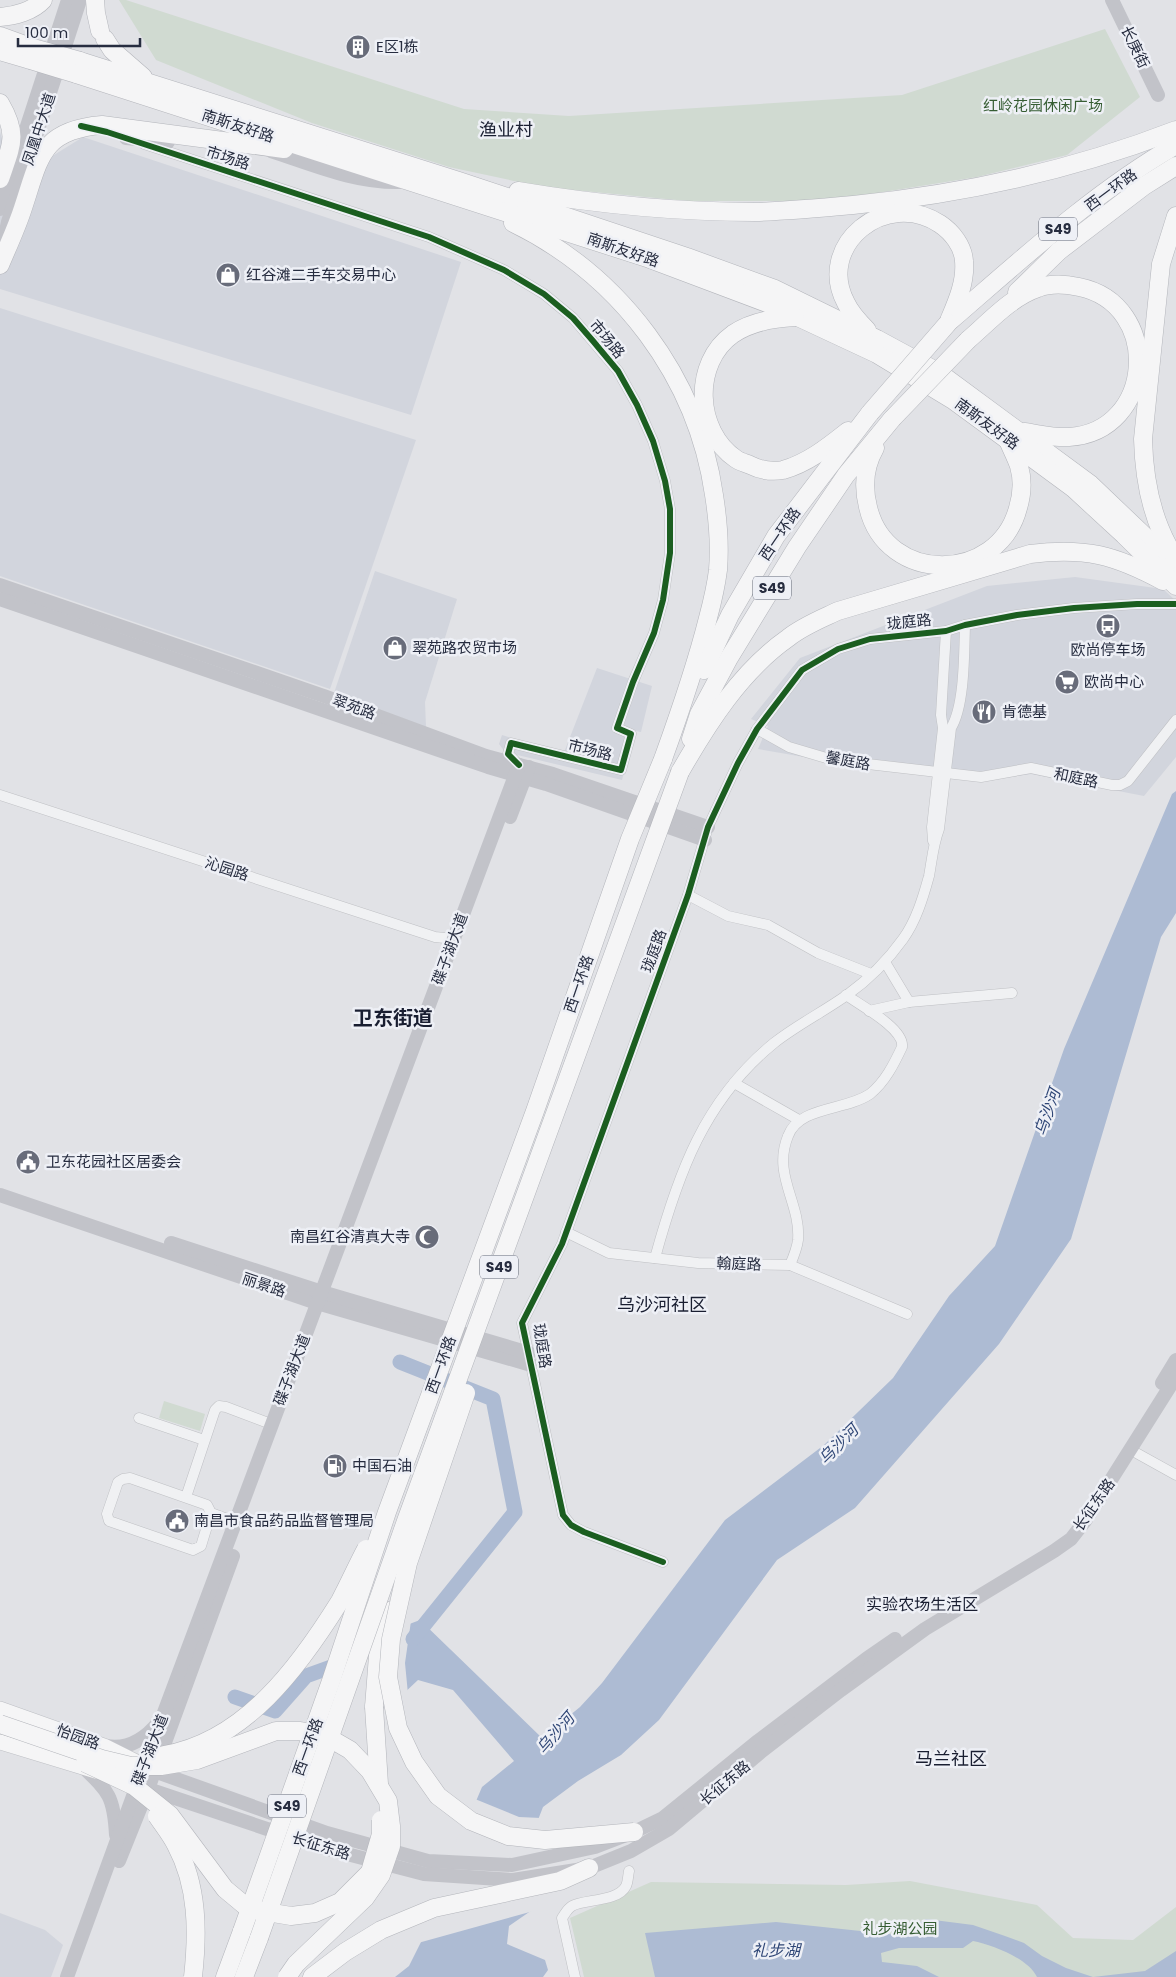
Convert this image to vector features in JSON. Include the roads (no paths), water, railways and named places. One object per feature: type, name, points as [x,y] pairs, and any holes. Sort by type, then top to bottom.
[{"type":"highway","points":[[0,17],[14,16],[38,6],[43,0]]},
{"type":"highway","points":[[95,0],[96,13],[103,35],[112,50],[147,81]]},
{"type":"highway","name":"南斯友好路","points":[[0,36],[32,54]]},
{"type":"highway","name":"南斯友好路","points":[[0,51],[32,54],[78,68],[328,155],[414,182],[456,187],[687,257],[775,289],[877,338],[938,372],[1014,435],[1073,488],[1176,588]]},
{"type":"highway","name":"南斯友好路","points":[[78,68],[147,81],[456,187],[772,305],[799,317],[876,354],[1014,435],[1090,484],[1176,566]]},
{"type":"highway","points":[[0,102],[12,129],[12,143],[0,179]]},
{"type":"highway","points":[[0,265],[18,224],[40,156],[62,134],[81,126],[102,125],[328,155]]},
{"type":"highway","points":[[456,187],[626,206],[756,212],[815,209],[901,199],[982,186],[1080,161],[1176,130]]},
{"type":"highway","name":"西一环路","points":[[225,1977],[331,1681],[387,1512],[535,1111],[630,839],[663,759],[730,615],[776,536],[870,413],[948,323],[1044,240],[1111,188],[1176,145]]},
{"type":"highway","name":"西一环路","points":[[244,1977],[406,1521],[680,772],[699,714],[729,658],[797,547],[846,475],[892,419],[968,340],[1059,251],[1144,186],[1176,166]]},
{"type":"highway","points":[[456,187],[570,256],[602,284],[635,318],[661,352],[684,393],[700,432],[712,480],[718,524],[718,570],[699,657],[663,759]]},
{"type":"highway","points":[[877,338],[855,318],[845,302],[840,288],[839,271],[842,255],[851,238],[866,224],[880,216],[898,213],[914,214],[933,220],[947,229],[958,242],[964,260],[963,279],[958,299],[948,323]]},
{"type":"highway","points":[[1176,216],[1161,264],[1142,439],[1143,463],[1151,504],[1169,548],[1176,559]]},
{"type":"highway","points":[[892,419],[872,453],[866,470],[866,500],[870,515],[882,539],[906,558],[924,563],[940,565],[972,560],[986,553],[998,543],[1009,530],[1016,514],[1021,498],[1022,484],[1014,435],[1070,437],[1099,428],[1121,411],[1130,398],[1137,380],[1139,360],[1135,337],[1128,320],[1117,307],[1088,288],[1053,284],[1038,288],[1020,296],[968,340]]},
{"type":"highway","points":[[799,317],[777,318],[751,324],[733,334],[720,346],[709,365],[702,386],[704,406],[710,428],[721,445],[736,459],[761,470],[782,470],[801,464],[870,413]]},
{"type":"highway","points":[[680,772],[706,726],[741,682],[764,658],[787,638],[813,622],[838,611],[1012,559],[1048,552],[1089,552],[1111,557],[1136,567],[1176,588]]},
{"type":"highway","points":[[0,1724],[100,1768],[134,1786],[170,1815],[225,1889],[249,1909],[291,1916],[315,1913],[340,1902],[370,1872],[381,1834],[374,1707],[379,1644],[501,1288],[519,1213]]},
{"type":"highway","points":[[50,1745],[107,1755],[145,1758],[180,1752],[207,1741],[242,1719],[276,1689],[308,1648],[340,1600],[387,1512]]},
{"type":"highway","points":[[408,1563],[391,1639],[388,1677],[398,1728],[414,1762],[438,1796],[471,1821],[508,1836],[545,1840],[634,1832]]},
{"type":"highway","points":[[0,1733],[131,1766],[154,1766],[197,1760],[276,1731],[299,1731],[324,1735],[350,1750],[370,1771],[388,1801],[391,1846],[381,1875],[365,1898],[296,1964],[287,1977]]},
{"type":"highway","points":[[50,1745],[131,1791],[156,1815],[176,1844],[189,1873],[196,1909],[193,1977]]},
{"type":"highway","points":[[312,1977],[344,1952],[381,1930],[434,1908],[560,1881],[589,1868]]},
{"type":"main road","name":"凤凰中大道","points":[[0,209],[68,0]]},
{"type":"main road","name":"凤凰中大道","points":[[0,258],[8,222],[80,0]]},
{"type":"main road","name":"长庚街","points":[[1112,0],[1158,95]]},
{"type":"main road","points":[[126,138],[271,152],[338,174],[380,182],[414,182]]},
{"type":"main road","name":"翠苑路","points":[[0,585],[324,696],[522,771]]},
{"type":"main road","name":"翠苑路","points":[[0,599],[707,833]]},
{"type":"main road","name":"碟子湖大道","points":[[149,1768],[177,1708],[454,939],[522,771]]},
{"type":"main road","name":"碟子湖大道","points":[[67,1977],[143,1786],[163,1716],[271,1424],[323,1299],[522,771]]},
{"type":"main road","name":"丽景路","points":[[0,1187],[323,1299]]},
{"type":"main road","name":"丽景路","points":[[0,1195],[323,1299],[530,1359]]},
{"type":"main road","name":"长征东路","points":[[149,1768],[426,1868],[512,1865],[595,1848],[663,1818],[758,1740],[866,1659],[922,1621],[1061,1536],[1079,1516],[1106,1476],[1176,1360]]},
{"type":"main road","name":"长征东路","points":[[143,1786],[324,1848],[426,1868],[513,1880],[589,1868],[631,1851],[669,1829],[841,1690],[925,1629],[1060,1547],[1070,1539],[1085,1521],[1176,1377]]},
{"type":"main road","points":[[177,1708],[174,1742],[179,1761],[190,1777],[202,1788]]},
{"type":"main road","name":"怡园路","points":[[0,1710],[104,1746],[149,1768]]},
{"type":"main road","points":[[104,1746],[123,1748],[135,1743],[151,1732],[163,1716]]},
{"type":"main road","name":"怡园路","points":[[0,1742],[143,1786]]},
{"type":"main road","points":[[83,1767],[104,1787],[112,1800],[122,1840],[159,1811],[172,1807],[197,1805]]},
{"type":"main road","name":"碟子湖大道","points":[[77,1977],[122,1840]]},
{"type":"street","name":"市场路","points":[[81,126],[126,138],[429,237],[504,270],[544,294],[573,318],[618,370],[637,405],[653,441],[665,481],[670,509],[670,553],[663,600],[654,634],[633,682],[618,728],[631,734],[621,770],[511,743],[508,754],[522,771]]},
{"type":"street","name":"珑庭路","points":[[663,1562],[584,1532],[571,1525],[563,1515],[522,1324],[566,1232],[688,895],[707,833],[738,763],[757,729],[802,670],[838,649],[870,639],[946,630],[965,624],[1017,615],[1074,608],[1137,604],[1176,604]]},
{"type":"street","points":[[942,774],[951,728],[957,717],[964,660],[965,624]]},
{"type":"street","points":[[655,1258],[677,1184],[692,1147],[711,1114],[734,1083],[774,1043],[802,1022],[846,995],[885,962],[904,937],[919,908],[929,876],[934,843],[940,829],[944,728],[941,715],[946,630]]},
{"type":"street","name":"和庭路","points":[[942,774],[981,777],[1031,768],[1101,783],[1120,785],[1128,781],[1176,720]]},
{"type":"street","name":"馨庭路","points":[[757,729],[789,747],[833,760],[942,774]]},
{"type":"street","name":"沁园路","points":[[0,795],[434,937],[454,939]]},
{"type":"street","points":[[688,895],[728,916],[768,925],[818,953],[871,974]]},
{"type":"street","points":[[885,962],[909,1002]]},
{"type":"street","points":[[869,1011],[909,1002],[1012,993]]},
{"type":"street","points":[[790,1266],[798,1241],[795,1210],[785,1182],[784,1150],[788,1135],[799,1120],[811,1114],[860,1100],[878,1086],[888,1074],[902,1047],[901,1038],[892,1027],[846,995]]},
{"type":"street","points":[[734,1083],[799,1120]]},
{"type":"street","name":"翰庭路","points":[[566,1232],[609,1253],[698,1263],[790,1266],[907,1314]]},
{"type":"street","points":[[186,1498],[214,1410],[219,1406],[226,1407],[271,1424]]},
{"type":"street","points":[[139,1418],[204,1440]]},
{"type":"street","points":[[1131,1450],[1176,1475]]},
{"type":"street","points":[[212,1513],[201,1546],[193,1550],[109,1521],[107,1514],[118,1482],[130,1478],[207,1505],[212,1513],[235,1522]]},
{"type":"street","points":[[575,1977],[562,1918],[567,1910],[574,1905],[601,1900],[622,1891],[626,1887],[630,1871]]},
{"type":"water","name":"乌沙河","points":[[1176,791],[1176,913],[1161,937],[1071,1239],[999,1344],[855,1508],[777,1560],[659,1720],[621,1755],[578,1781],[543,1807],[536,1825],[535,1908],[509,1926],[507,1944],[545,1960],[548,1970],[543,1977],[395,1977],[409,1966],[423,1938],[460,1839],[482,1787],[514,1761],[453,1690],[418,1680],[385,1711],[330,1654],[420,1620],[542,1738],[580,1707],[602,1683],[725,1520],[824,1445],[893,1378],[949,1296],[995,1246],[1064,1049],[1172,794]]},
{"type":"water","name":"礼步湖","points":[[926,1919],[973,1925],[1005,1936],[1024,1943],[1042,1956],[1066,1968],[1093,1977],[1037,1977],[1018,1958],[999,1949],[973,1941],[963,1948],[899,1948],[881,1953],[882,1962],[917,1966],[939,1977],[655,1977],[645,1933],[776,1922],[898,1935]]},
{"type":"water","points":[[1176,1951],[1176,1977],[1093,1977],[1145,1971]]},
{"type":"waterway","points":[[400,1362],[493,1399],[515,1512],[413,1639]]},
{"type":"waterway","points":[[235,1697],[275,1711],[306,1676],[345,1662]]},
{"type":"place","name":"E区1栋","points":[[358,47]]},
{"type":"place","name":"红谷滩二手车交易中心","points":[[228,275]]},
{"type":"place","name":"欧尚停车场","points":[[1108,626]]},
{"type":"place","name":"翠苑路农贸市场","points":[[395,648]]},
{"type":"place","name":"欧尚中心","points":[[1067,682]]},
{"type":"place","name":"肯德基","points":[[984,712]]},
{"type":"place","name":"卫东花园社区居委会","points":[[28,1162]]},
{"type":"place","name":"南昌红谷清真大寺","points":[[427,1237]]},
{"type":"place","name":"中国石油","points":[[335,1466]]},
{"type":"place","name":"南昌市食品药品监督管理局","points":[[177,1521]]},
{"type":"district","name":"渔业村","points":[[506,130]]},
{"type":"district","name":"卫东街道","points":[[393,1018]]},
{"type":"district","name":"乌沙河社区","points":[[662,1305]]},
{"type":"district","name":"实验农场生活区","points":[[922,1604]]},
{"type":"district","name":"马兰社区","points":[[951,1759]]},
{"type":"park label","name":"红岭花园休闲广场","points":[[1043,106]]},
{"type":"park label","name":"礼步湖公园","points":[[900,1929]]}]
